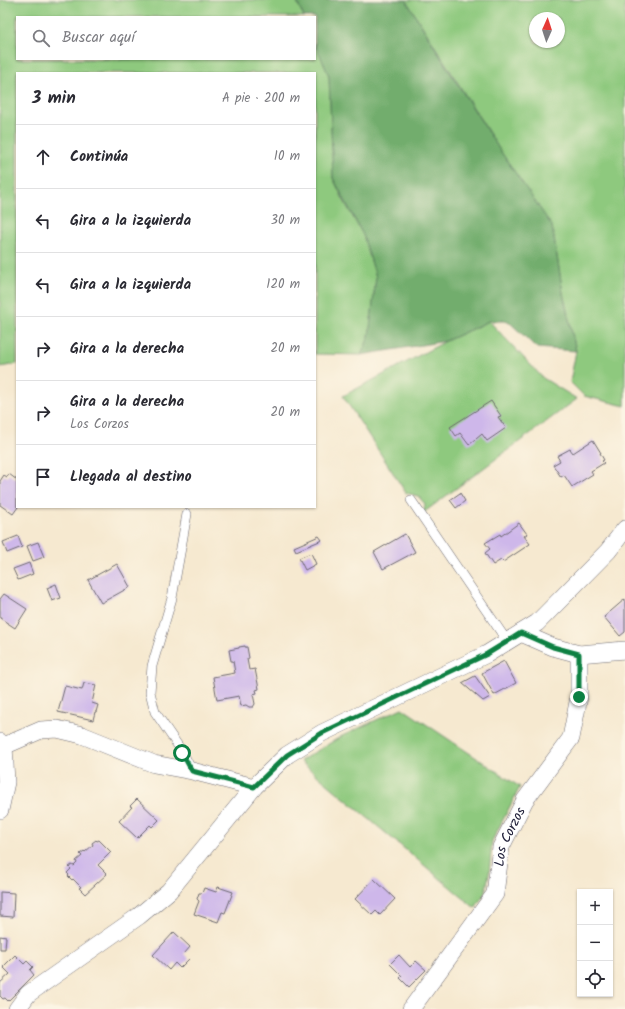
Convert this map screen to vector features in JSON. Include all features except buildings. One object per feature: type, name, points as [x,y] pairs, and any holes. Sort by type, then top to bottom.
[{"type":"street","points":[[17,1009],[28,994],[139,916],[169,891],[254,787],[287,755],[322,733],[487,654],[537,623],[608,551],[625,529]]},
{"type":"street","points":[[514,637],[579,654],[625,650]]},
{"type":"street","name":"Los Corzos","points":[[411,1009],[495,894],[501,847],[525,800],[572,738],[579,697],[579,654]]},
{"type":"street","points":[[0,810],[6,782],[2,744],[41,730],[57,730],[82,735],[154,764],[192,771],[254,787]]},
{"type":"lane","points":[[411,500],[514,637]]},
{"type":"lane","points":[[187,514],[172,598],[152,666],[150,692],[155,712],[192,771]]},
{"type":"green space","points":[[0,0],[296,0],[304,16],[16,16],[16,60],[316,60],[316,45],[329,76],[333,178],[363,235],[376,277],[369,337],[361,355],[316,354],[316,72],[16,72],[16,364],[0,367]]},
{"type":"green space","points":[[296,0],[406,0],[501,152],[552,226],[563,293],[576,351],[537,348],[508,321],[489,321],[446,341],[361,355],[369,337],[376,277],[363,235],[333,178],[329,76],[316,45],[316,16],[304,16]]},
{"type":"green space","points":[[406,0],[625,0],[625,406],[584,396],[570,382],[576,351],[563,293],[552,226],[501,152]]},
{"type":"green space","points":[[489,321],[543,378],[577,399],[423,513],[425,504],[418,496],[406,493],[343,396],[446,341]]},
{"type":"green space","points":[[402,708],[520,787],[492,841],[489,875],[485,893],[475,908],[300,761],[342,736]]},
{"type":"route","points":[[182,753],[192,771],[254,787],[287,755],[322,733],[487,654],[521,633],[553,647],[579,654],[579,697]]}]
